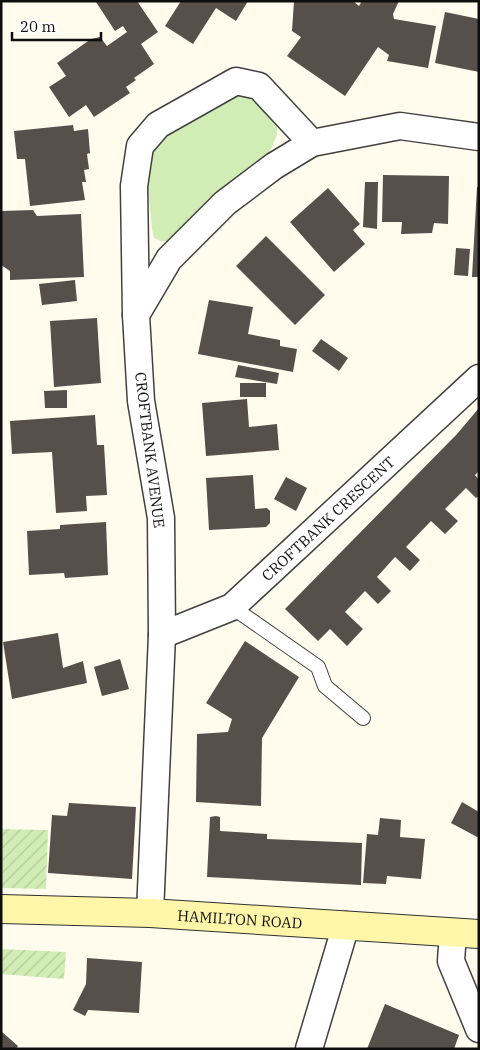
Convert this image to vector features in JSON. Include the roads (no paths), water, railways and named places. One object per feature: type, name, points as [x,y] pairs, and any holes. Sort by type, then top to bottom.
[{"type":"main road","name":"HAMILTON ROAD","points":[[1,909],[150,913],[466,934]]},
{"type":"street","name":"CROFTBANK AVENUE","points":[[150,913],[162,634],[161,518],[141,402],[136,315],[134,186],[140,146],[158,126],[236,81],[259,86],[312,143]]},
{"type":"street","points":[[136,315],[169,259],[225,203],[274,166],[312,143],[400,126],[479,137]]},
{"type":"street","name":"CROFTBANK CRESCENT","points":[[162,634],[232,607],[479,378]]},
{"type":"street","points":[[309,1049],[346,926]]},
{"type":"street","points":[[466,934],[450,961],[479,1029]]},
{"type":"lane","points":[[232,607],[318,667],[325,686],[363,718]]}]
